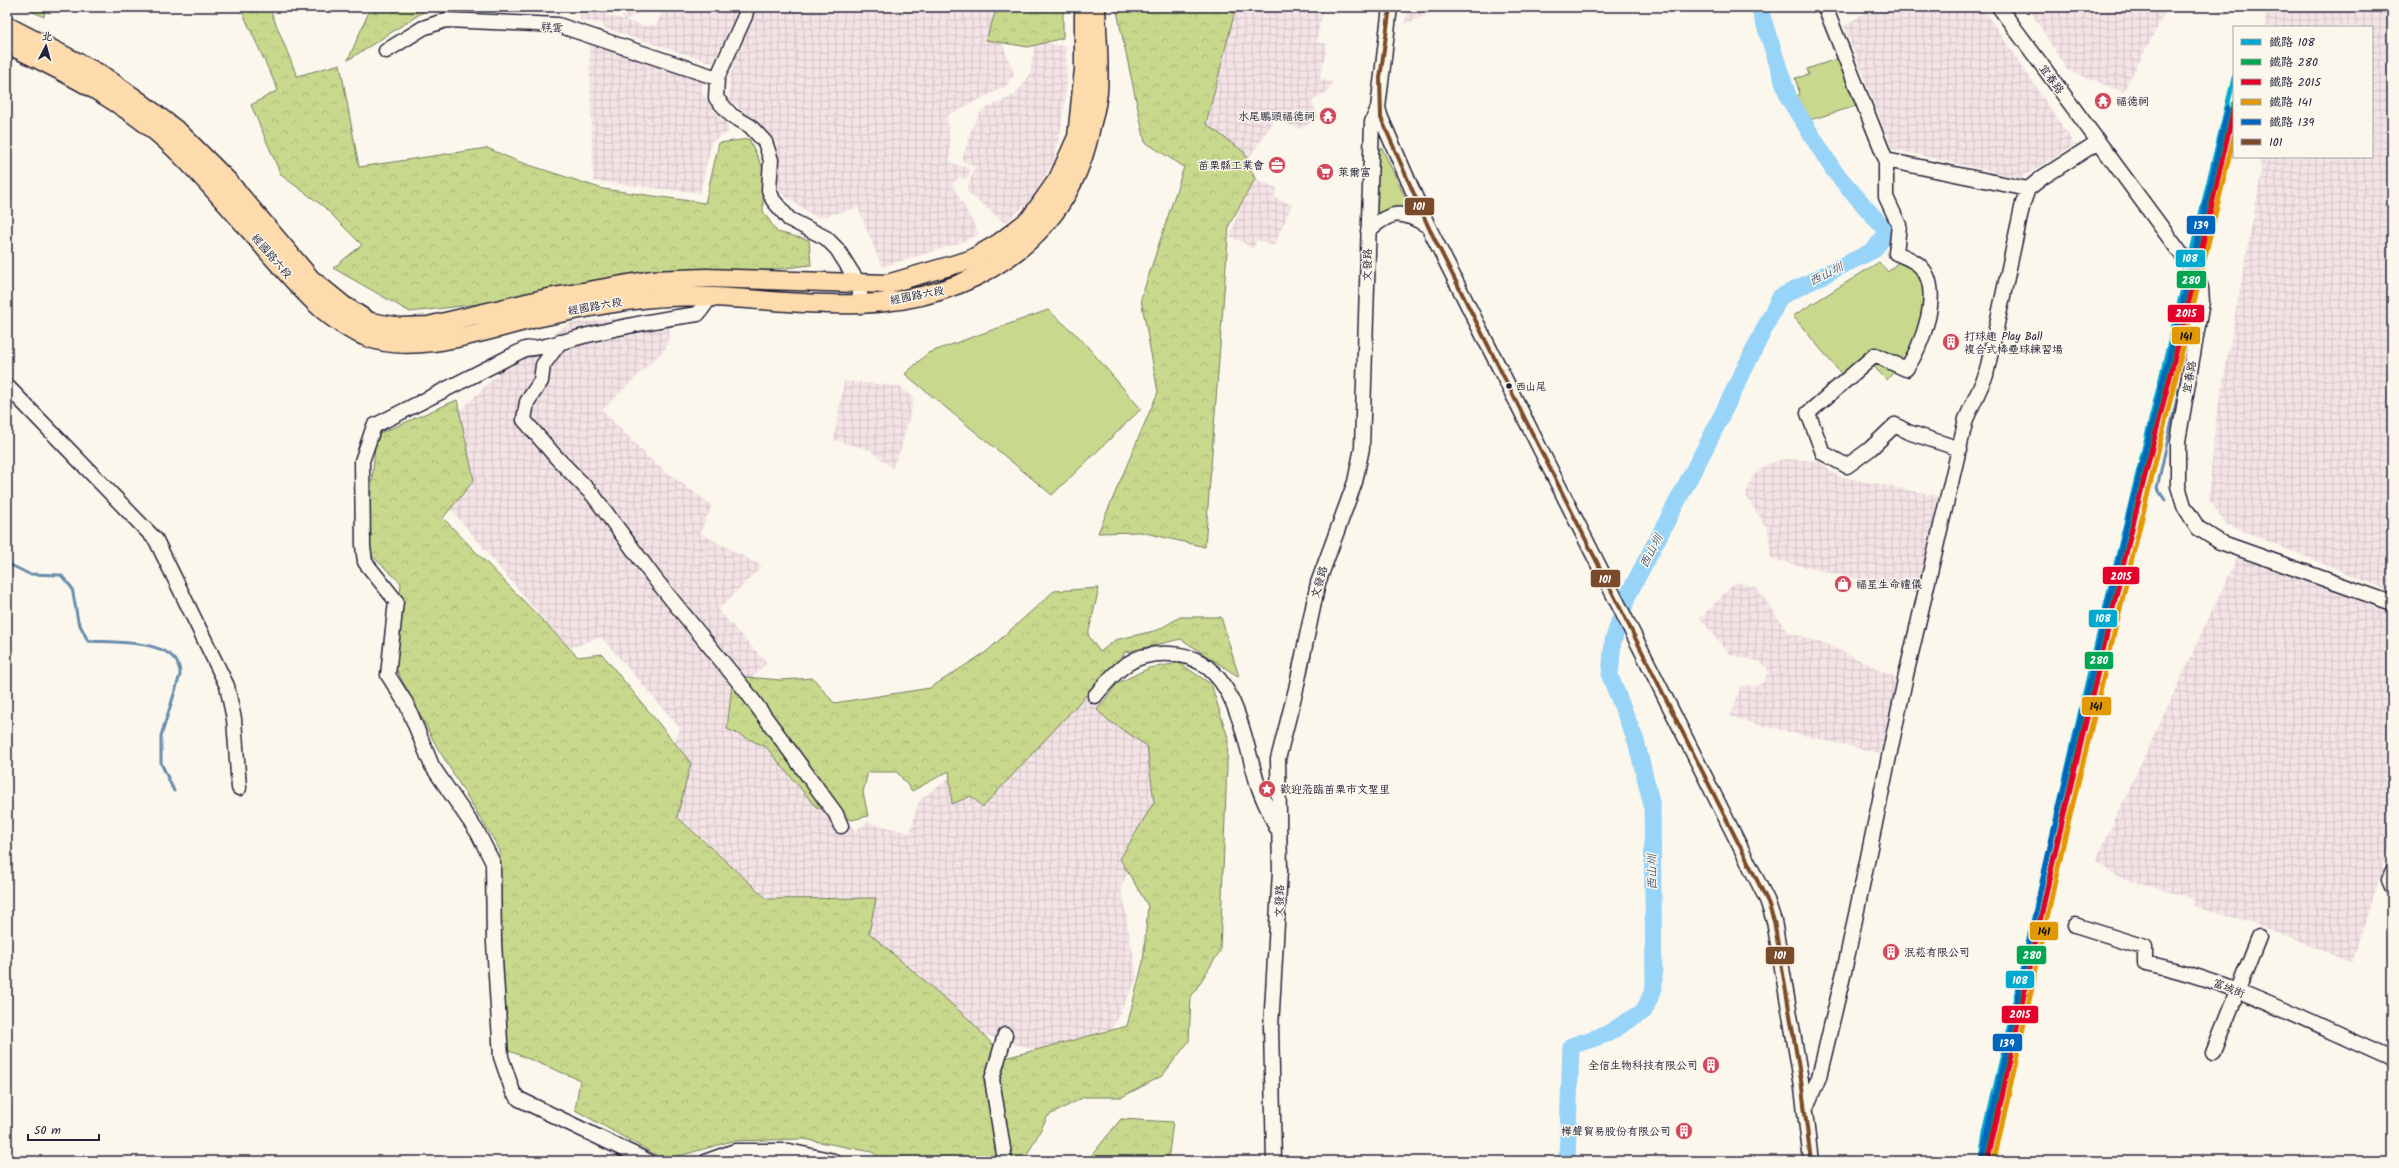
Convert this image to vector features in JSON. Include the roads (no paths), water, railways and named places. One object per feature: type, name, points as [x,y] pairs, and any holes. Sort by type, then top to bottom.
[{"type":"main road","name":"經國路六段","points":[[712,287],[887,284],[970,260],[999,243],[1030,219],[1058,179],[1077,137],[1084,69],[1084,7]]},
{"type":"main road","name":"經國路六段","points":[[7,26],[102,75],[166,131],[228,180],[311,278],[343,306],[370,322],[400,327],[428,326],[548,298],[651,280],[712,287],[778,302],[860,304],[937,293],[964,283],[1023,247],[1040,232],[1065,198],[1081,162],[1089,137],[1098,93],[1096,7]]},
{"type":"main road","name":"經國路六段","points":[[7,44],[51,66],[134,115],[166,131]]},
{"type":"street","points":[[746,7],[745,16],[717,78],[716,98],[732,115],[750,126],[765,142],[771,160],[769,190],[780,211],[788,219],[826,238],[837,249],[859,284],[860,304]]},
{"type":"street","name":"文發路","points":[[1274,1161],[1271,1027],[1277,948],[1280,834],[1278,759],[1296,689],[1318,583],[1355,482],[1362,448],[1372,122],[1378,108],[1390,7]]},
{"type":"street","points":[[1825,7],[1886,160],[1886,197],[1899,225],[1896,253],[1920,266],[1929,284],[1930,309],[1916,356],[1906,369],[1875,356],[1808,413],[1823,452],[1847,466],[1870,449],[1895,424],[1908,432],[1960,449]]},
{"type":"street","name":"宜春路","points":[[1999,7],[2196,274],[2201,288],[2202,302],[2178,441],[2178,486],[2184,506],[2198,528],[2220,542],[2392,603]]},
{"type":"street","name":"祥雲","points":[[386,51],[423,28],[446,20],[558,26],[717,78]]},
{"type":"street","points":[[1378,108],[1380,118],[1428,226],[1616,596],[1767,900],[1774,921],[1811,1161]]},
{"type":"street","points":[[1804,1112],[1819,1077],[1842,980],[1906,675],[1966,419],[1986,375],[2018,221],[2028,190],[2042,177],[2098,142]]},
{"type":"street","points":[[1886,160],[2028,190]]},
{"type":"street","points":[[1368,231],[1390,214],[1401,213],[1428,226]]},
{"type":"street","points":[[648,1161],[535,1109],[519,1099],[513,1092],[501,1057],[494,943],[493,863],[478,833],[432,766],[407,705],[388,675],[396,601],[365,562],[363,546],[362,461],[374,426],[525,350],[544,348],[560,342],[645,321],[698,314],[712,287]]},
{"type":"street","points":[[560,342],[543,365],[541,381],[528,402],[524,420],[556,457],[593,495],[655,579],[746,691],[836,814],[841,826]]},
{"type":"street","points":[[7,386],[156,540],[227,686],[234,719],[240,788]]},
{"type":"street","points":[[1095,696],[1118,670],[1134,659],[1154,653],[1186,654],[1210,667],[1227,688],[1241,728],[1257,784],[1280,834]]},
{"type":"street","points":[[2392,872],[2389,880],[2392,887]]},
{"type":"street","name":"富域街","points":[[2075,925],[2145,947],[2145,963],[2182,970],[2238,991],[2392,1059]]},
{"type":"street","points":[[2213,1052],[2259,936]]},
{"type":"street","points":[[1005,1035],[992,1079],[1005,1161]]},
{"type":"street","points":[[707,1161],[735,1152],[789,1150],[834,1161]]},
{"type":"waterway","name":"西山圳","points":[[1567,1161],[1571,1046],[1607,1034],[1644,1011],[1654,988],[1652,805],[1636,741],[1610,676],[1613,641],[1628,595],[1710,439],[1780,297],[1874,250],[1887,232],[1834,171],[1789,99],[1759,7]]},
{"type":"waterway","points":[[2165,500],[2157,488],[2184,367]]},
{"type":"waterway","points":[[7,563],[29,574],[61,575],[72,588],[78,621],[88,641],[144,645],[170,654],[177,663],[180,675],[161,736],[161,763],[174,791]]},
{"type":"rail line","name":"108","points":[[1981,1161],[1985,1133],[2085,692],[2233,82]]},
{"type":"rail line","name":"139","points":[[1982,1160],[2050,847],[2131,507],[2190,273],[2228,108]]},
{"type":"rail line","name":"280","points":[[1987,1161],[1991,1134],[2091,693],[2233,108]]},
{"type":"rail line","name":"2015","points":[[1988,1161],[2056,848],[2137,508],[2196,274],[2233,113]]},
{"type":"rail line","name":"141","points":[[1994,1161],[2062,849],[2233,140]]},
{"type":"place","name":"福德祠","points":[[2103,101]]},
{"type":"place","name":"水尾鵬頭福德祠","points":[[1328,116]]},
{"type":"place","name":"苗栗縣工業會","points":[[1277,165]]},
{"type":"place","name":"萊爾富","points":[[1325,172]]},
{"type":"place","name":"打球趣 Play Ball 複合式棒壘球練習場","points":[[1951,342]]},
{"type":"place","name":"西山尾","points":[[1509,386]]},
{"type":"place","name":"福星生命禮儀","points":[[1843,584]]},
{"type":"place","name":"歡迎蒞臨苗栗市文聖里","points":[[1267,789]]},
{"type":"place","name":"泯菘有限公司","points":[[1891,952]]},
{"type":"place","name":"全信生物科技有限公司","points":[[1711,1065]]},
{"type":"place","name":"樺聲貿易股份有限公司","points":[[1684,1131]]}]
